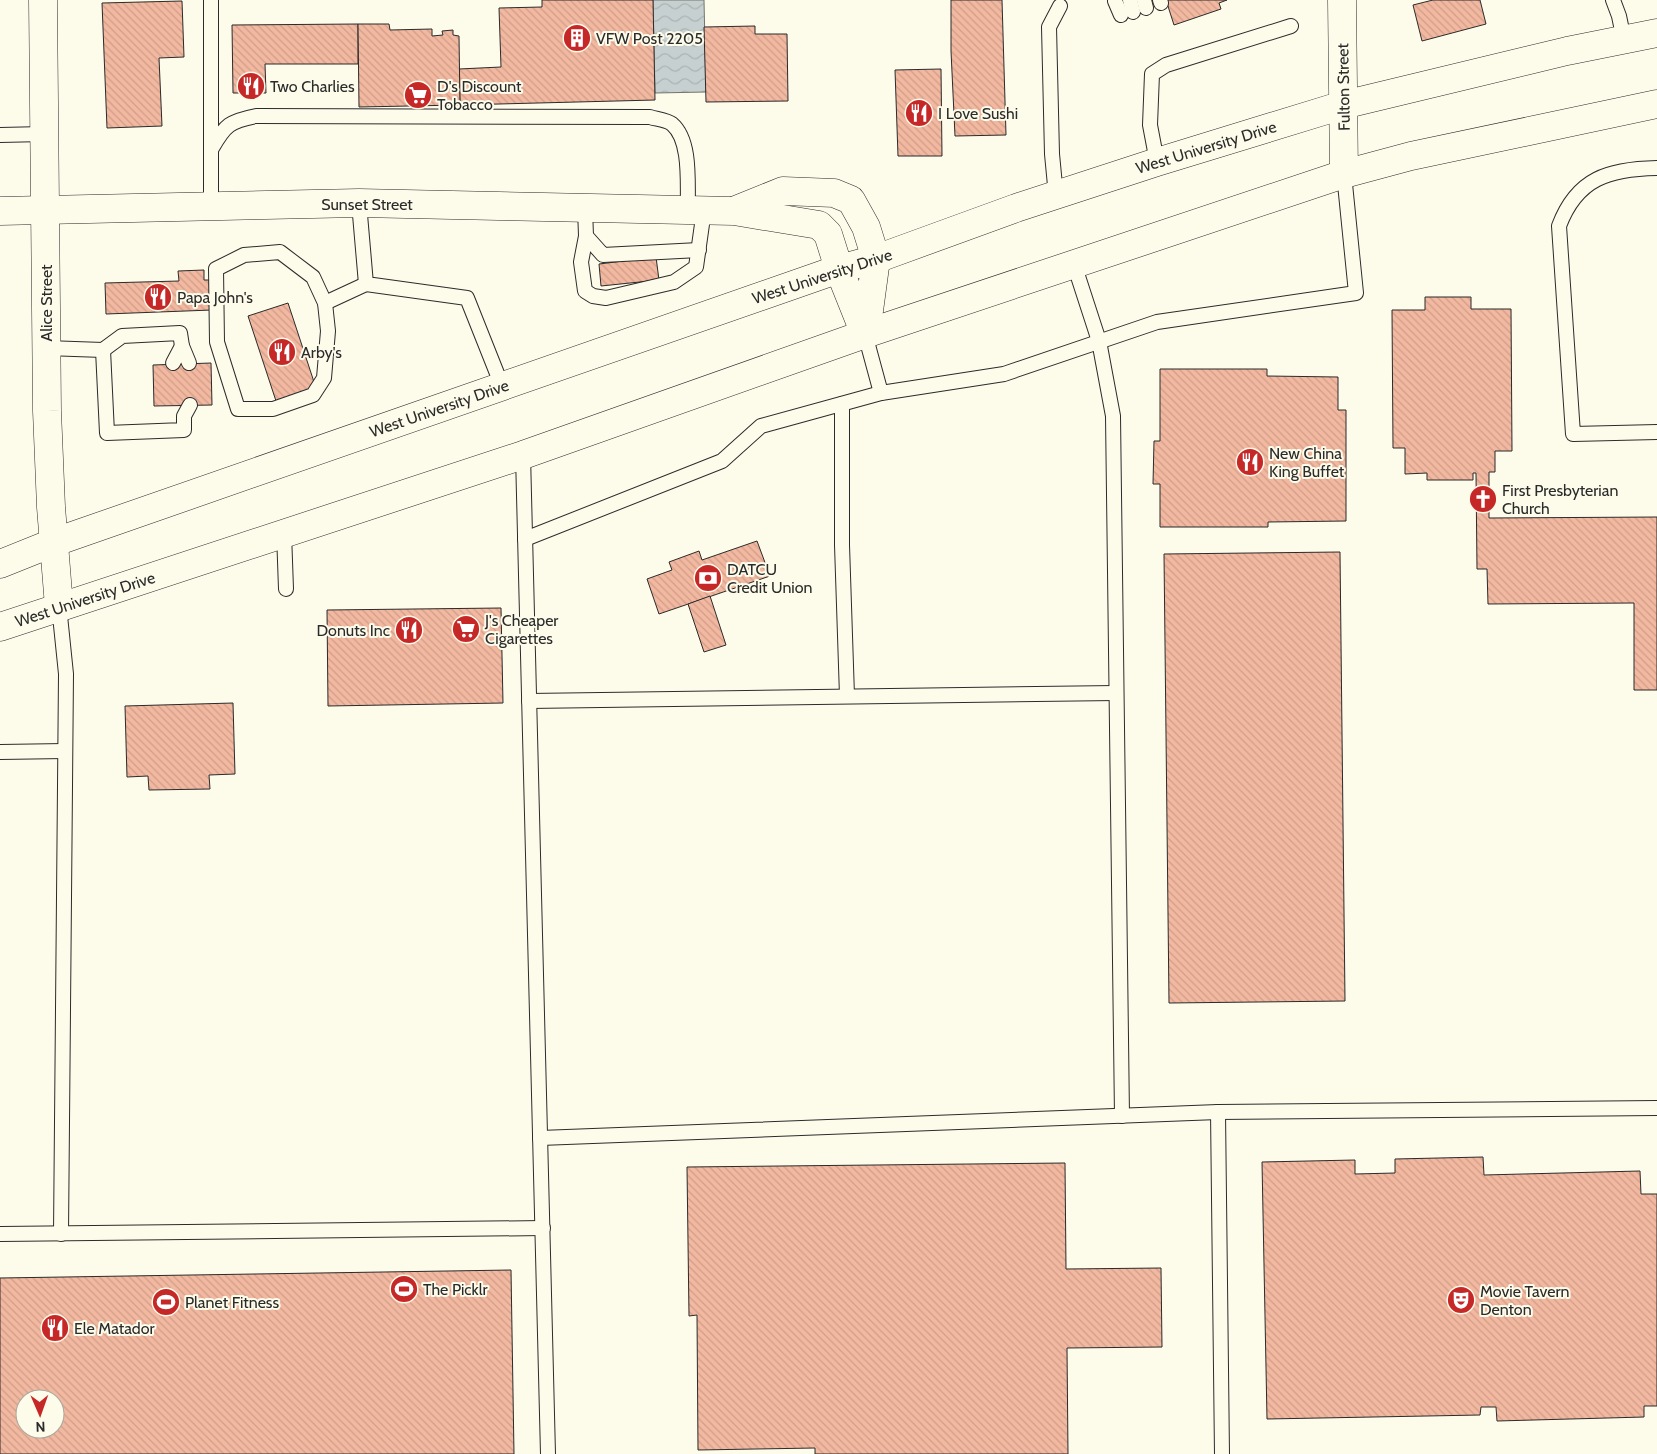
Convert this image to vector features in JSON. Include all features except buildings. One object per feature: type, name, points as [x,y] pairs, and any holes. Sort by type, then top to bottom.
[{"type":"main road","name":"Alice Street","points":[[43,0],[46,348],[51,507],[59,606]]},
{"type":"main road","name":"Fulton Street","points":[[1342,0],[1344,174]]},
{"type":"main road","name":"West University Drive","points":[[0,564],[55,542],[502,386],[839,269],[876,259],[1157,162],[1343,105],[1567,51],[1657,33]]},
{"type":"main road","name":"West University Drive","points":[[0,627],[59,606],[523,455],[865,334],[1344,174],[1411,156],[1657,104]]},
{"type":"main road","name":"Sunset Street","points":[[734,211],[783,191],[834,193],[851,200],[866,227],[876,259],[865,334]]},
{"type":"main road","name":"Sunset Street","points":[[0,211],[359,203],[734,211],[819,225],[828,234],[839,269],[865,334]]},
{"type":"lane","points":[[211,0],[211,206]]},
{"type":"lane","points":[[1613,0],[1619,16],[1624,40]]},
{"type":"lane","points":[[1115,1],[1134,7]]},
{"type":"lane","points":[[1056,196],[1052,154],[1049,27],[1060,6]]},
{"type":"lane","points":[[1157,162],[1150,126],[1152,74],[1166,65],[1291,26]]},
{"type":"lane","points":[[212,148],[221,132],[236,120],[256,116],[650,117],[671,124],[683,138],[696,210],[699,250],[696,267],[674,282],[606,298],[593,296],[585,291],[581,262],[586,236],[584,208]]},
{"type":"lane","points":[[0,135],[44,134]]},
{"type":"lane","points":[[1657,168],[1632,168],[1599,178],[1581,189],[1565,209],[1559,226],[1573,434],[1657,432]]},
{"type":"lane","points":[[525,540],[722,461],[761,426],[881,394],[1004,374],[1157,322],[1356,292],[1344,174]]},
{"type":"lane","points":[[359,203],[366,284]]},
{"type":"lane","points":[[586,236],[604,254],[699,250]]},
{"type":"lane","points":[[280,252],[313,277],[325,303],[328,331],[324,378],[313,395],[273,409],[238,409],[217,342],[216,268],[244,255],[280,252]]},
{"type":"lane","points":[[1074,264],[1099,341],[1113,416],[1122,1116]]},
{"type":"lane","points":[[325,303],[366,284],[467,298],[502,386]]},
{"type":"lane","points":[[46,348],[103,350],[122,336],[180,333],[182,346],[190,363]]},
{"type":"lane","points":[[865,334],[881,394]]},
{"type":"lane","points":[[173,364],[182,346]]},
{"type":"lane","points":[[103,350],[107,433],[184,430],[187,411],[173,406]]},
{"type":"lane","points":[[842,404],[842,545],[847,696]]},
{"type":"lane","points":[[523,455],[548,1454]]},
{"type":"lane","points":[[284,533],[286,588]]},
{"type":"lane","points":[[59,606],[66,674],[61,1234]]},
{"type":"lane","points":[[529,701],[1116,693]]},
{"type":"lane","points":[[0,752],[65,751]]},
{"type":"lane","points":[[540,1138],[1218,1112],[1657,1108]]},
{"type":"lane","points":[[1218,1112],[1222,1454]]},
{"type":"lane","points":[[0,1234],[542,1228]]},
{"type":"water","points":[[653,0],[704,0],[706,92],[655,93]]},
{"type":"place","name":"VFW Post 2205","points":[[577,38]]},
{"type":"place","name":"Two Charlies","points":[[251,86]]},
{"type":"place","name":"D's Discount Tobacco","points":[[418,95]]},
{"type":"place","name":"I Love Sushi","points":[[919,113]]},
{"type":"place","name":"Papa John's","points":[[158,297]]},
{"type":"place","name":"Arby's","points":[[282,352]]},
{"type":"place","name":"New China King Buffet","points":[[1250,462]]},
{"type":"place","name":"First Presbyterian Church","points":[[1483,499]]},
{"type":"place","name":"DATCU Credit Union","points":[[708,578]]},
{"type":"place","name":"J's Cheaper Cigarettes","points":[[466,629]]},
{"type":"place","name":"Donuts Inc","points":[[409,630]]},
{"type":"place","name":"The Picklr","points":[[404,1289]]},
{"type":"place","name":"Movie Tavern Denton","points":[[1461,1300]]},
{"type":"place","name":"Planet Fitness","points":[[166,1302]]},
{"type":"place","name":"Ele Matador","points":[[55,1328]]}]
